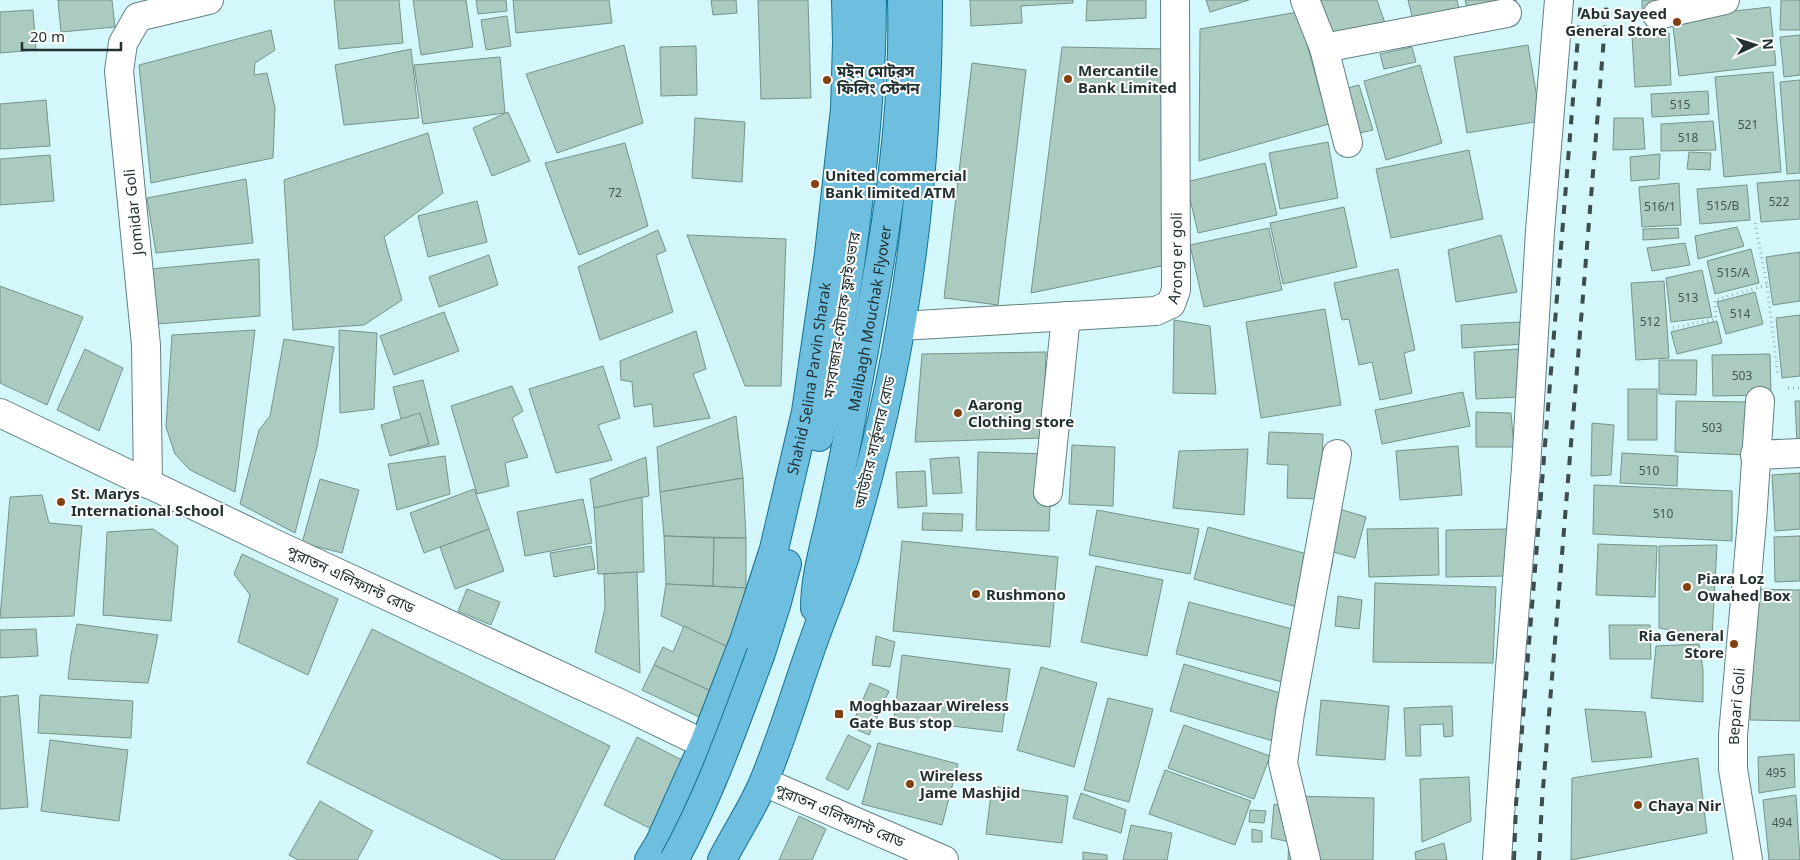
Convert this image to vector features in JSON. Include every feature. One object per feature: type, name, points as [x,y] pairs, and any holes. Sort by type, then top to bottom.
[{"type":"main road","name":"Shahid Selina Parvin Sharak","points":[[649,860],[660,842],[704,744],[745,638],[774,549],[806,412],[829,254],[845,109],[846,0]]},
{"type":"main road","name":"মগবাজার-মৌচাক ফ্লাইওভার","points":[[674,860],[689,833],[761,653],[803,505],[834,370],[861,189],[869,95],[872,0]]},
{"type":"main road","name":"Malibagh Mouchak Flyover","points":[[816,634],[815,602],[820,564],[839,484],[882,252],[899,113],[902,63],[902,0]]},
{"type":"main road","name":"আউটার সার্কুলার রোড","points":[[722,860],[764,782],[846,554],[870,467],[901,326],[912,248],[925,113],[928,0]]},
{"type":"street","name":"Jomidar Goli","points":[[148,484],[146,345],[119,70],[123,43],[138,17],[209,0]]},
{"type":"street","name":"Arong er goli","points":[[901,326],[1156,311],[1171,304],[1176,290],[1175,0]]},
{"type":"street","points":[[1304,0],[1324,48],[1348,144]]},
{"type":"street","points":[[1497,860],[1526,468],[1540,231],[1559,0]]},
{"type":"street","points":[[1657,15],[1725,0]]},
{"type":"street","points":[[1324,48],[1507,13]]},
{"type":"street","points":[[1048,492],[1066,316]]},
{"type":"street","name":"Bepari Goli","points":[[1748,860],[1733,769],[1733,735],[1752,521],[1760,402]]},
{"type":"street","name":"পুরাতন এলিফ্যান্ট রোড","points":[[0,413],[704,744]]},
{"type":"street","points":[[1756,455],[1800,453]]},
{"type":"street","points":[[1306,860],[1283,763],[1290,713],[1337,454]]},
{"type":"street","name":"পুরাতন এলিফ্যান্ট রোড","points":[[764,782],[944,860]]},
{"type":"path","points":[[1755,223],[1767,285],[1778,378]]},
{"type":"path","points":[[1673,328],[1714,319],[1716,315],[1715,300],[1767,285]]},
{"type":"path","points":[[1784,388],[1800,388]]},
{"type":"building","points":[[58,0],[112,0],[115,27],[61,32]]},
{"type":"building","points":[[334,0],[399,0],[403,43],[339,49]]},
{"type":"building","points":[[413,0],[466,0],[473,47],[421,55]]},
{"type":"building","points":[[476,0],[506,0],[507,11],[478,14]]},
{"type":"building","points":[[513,0],[609,0],[612,23],[516,33]]},
{"type":"building","points":[[711,0],[736,0],[737,13],[713,15]]},
{"type":"building","points":[[758,0],[808,0],[811,98],[761,99]]},
{"type":"building","points":[[970,0],[1073,0],[1073,3],[1021,6],[1022,23],[971,26]]},
{"type":"building","points":[[1087,0],[1146,0],[1146,18],[1086,21]]},
{"type":"building","points":[[1206,0],[1249,0],[1210,12]]},
{"type":"building","points":[[1320,0],[1377,0],[1386,26],[1335,44]]},
{"type":"building","points":[[1408,0],[1457,0],[1463,25],[1417,36]]},
{"type":"building","points":[[1465,0],[1516,0],[1518,8],[1470,19]]},
{"type":"building","points":[[1642,0],[1702,0],[1642,10]]},
{"type":"building","points":[[1781,0],[1800,0],[1800,30],[1780,30]]},
{"type":"building","points":[[1770,7],[1776,65],[1679,76],[1672,18]]},
{"type":"building","points":[[33,10],[36,50],[0,53],[0,12]]},
{"type":"building","points":[[1298,12],[1329,124],[1199,161],[1200,29]]},
{"type":"building","points":[[507,16],[511,46],[486,50],[481,20]]},
{"type":"building","points":[[271,30],[275,50],[255,63],[254,75],[267,73],[275,108],[273,158],[151,183],[139,65]]},
{"type":"building","points":[[1669,33],[1671,85],[1635,87],[1632,35]]},
{"type":"building","points":[[1800,35],[1800,75],[1784,77],[1780,37]]},
{"type":"building","points":[[624,45],[643,123],[557,153],[526,74]]},
{"type":"building","points":[[1528,45],[1541,121],[1467,133],[1454,57]]},
{"type":"building","points":[[696,46],[697,95],[661,96],[660,47]]},
{"type":"building","points":[[1062,47],[1170,49],[1166,265],[1031,293]]},
{"type":"building","points":[[1412,47],[1416,62],[1384,69],[1380,54]]},
{"type":"building","points":[[411,49],[419,118],[344,125],[335,65]]},
{"type":"building","points":[[500,57],[505,113],[423,124],[414,65]]},
{"type":"building","points":[[972,63],[1026,70],[998,305],[944,298]]},
{"type":"building","points":[[1420,65],[1442,143],[1386,160],[1364,81]]},
{"type":"building","points":[[1773,72],[1781,172],[1724,177],[1715,77]]},
{"type":"building","points":[[1800,80],[1800,173],[1787,174],[1780,82]]},
{"type":"building","points":[[1359,85],[1373,130],[1351,135],[1340,90]]},
{"type":"building","points":[[1708,91],[1709,114],[1652,117],[1651,94]]},
{"type":"building","points":[[46,100],[50,146],[0,149],[0,104]]},
{"type":"building","points":[[508,112],[530,161],[492,176],[473,128]]},
{"type":"building","points":[[695,118],[745,122],[742,182],[692,178]]},
{"type":"building","points":[[1614,118],[1643,118],[1645,149],[1613,150]]},
{"type":"building","points":[[1713,121],[1716,150],[1661,151],[1661,124]]},
{"type":"building","points":[[428,133],[443,193],[384,237],[402,300],[364,325],[293,330],[284,180]]},
{"type":"building","points":[[1328,142],[1338,198],[1280,209],[1269,153]]},
{"type":"building","points":[[625,143],[648,226],[579,255],[545,163]]},
{"type":"building","points":[[1469,150],[1483,219],[1391,238],[1376,169]]},
{"type":"building","points":[[1689,152],[1711,153],[1710,170],[1687,169]]},
{"type":"building","points":[[1660,154],[1659,179],[1631,181],[1630,157]]},
{"type":"building","points":[[50,155],[54,201],[0,205],[0,159]]},
{"type":"building","points":[[1265,163],[1277,215],[1198,233],[1186,182]]},
{"type":"building","points":[[246,179],[253,243],[156,253],[147,198]]},
{"type":"building","points":[[1800,180],[1800,219],[1761,222],[1757,183]]},
{"type":"building","points":[[1679,183],[1681,225],[1642,227],[1639,187]]},
{"type":"building","points":[[1747,185],[1750,220],[1700,224],[1697,189]]},
{"type":"building","points":[[477,201],[487,242],[428,257],[418,216]]},
{"type":"building","points":[[1344,207],[1357,267],[1283,284],[1270,223]]},
{"type":"building","points":[[1737,227],[1744,246],[1698,259],[1695,236]]},
{"type":"building","points":[[1269,228],[1282,290],[1204,307],[1190,245]]},
{"type":"building","points":[[1678,228],[1679,238],[1643,240],[1643,229]]},
{"type":"building","points":[[658,230],[666,251],[656,255],[673,312],[600,340],[578,267]]},
{"type":"building","points":[[687,235],[786,239],[781,386],[745,386]]},
{"type":"building","points":[[1501,235],[1517,292],[1456,302],[1448,250]]},
{"type":"building","points":[[1685,243],[1690,265],[1652,271],[1647,248]]},
{"type":"building","points":[[1751,249],[1759,283],[1715,294],[1707,261]]},
{"type":"building","points":[[1800,252],[1800,301],[1773,305],[1766,257]]},
{"type":"building","points":[[489,255],[498,285],[439,307],[429,277]]},
{"type":"building","points":[[259,259],[260,316],[158,324],[150,269]]},
{"type":"building","points":[[1398,269],[1415,350],[1404,353],[1412,393],[1380,400],[1372,362],[1359,365],[1349,319],[1342,320],[1334,283]]},
{"type":"building","points":[[1702,270],[1712,317],[1671,322],[1666,278]]},
{"type":"building","points":[[1664,281],[1669,358],[1636,360],[1631,283]]},
{"type":"building","points":[[0,286],[83,317],[47,405],[0,383]]},
{"type":"building","points":[[1755,292],[1763,324],[1726,334],[1717,302]]},
{"type":"building","points":[[1325,309],[1341,405],[1261,418],[1246,322]]},
{"type":"building","points":[[444,312],[459,351],[394,375],[380,336]]},
{"type":"building","points":[[1800,315],[1800,376],[1782,378],[1776,318]]},
{"type":"building","points":[[1174,320],[1210,326],[1216,394],[1173,393]]},
{"type":"building","points":[[1717,321],[1722,343],[1677,354],[1671,332]]},
{"type":"building","points":[[1521,322],[1523,344],[1462,348],[1461,325]]},
{"type":"building","points":[[255,330],[235,492],[190,470],[175,454],[166,427],[172,335]]},
{"type":"building","points":[[339,330],[377,333],[374,409],[340,413]]},
{"type":"building","points":[[696,331],[706,369],[693,374],[710,418],[654,427],[652,404],[634,407],[632,382],[621,380],[620,361]]},
{"type":"building","points":[[284,339],[334,347],[317,447],[295,533],[240,504],[259,430],[270,416]]},
{"type":"building","points":[[85,349],[123,368],[99,431],[57,410]]},
{"type":"building","points":[[1519,349],[1521,397],[1476,399],[1474,352]]},
{"type":"building","points":[[1046,352],[1043,438],[915,442],[922,354]]},
{"type":"building","points":[[1770,354],[1771,395],[1713,396],[1712,355]]},
{"type":"building","points":[[1659,360],[1697,360],[1696,395],[1659,394]]},
{"type":"building","points":[[603,366],[620,418],[598,425],[612,460],[556,473],[529,389]]},
{"type":"building","points":[[423,380],[439,444],[409,451],[393,387]]},
{"type":"building","points":[[512,386],[523,411],[512,418],[528,457],[505,463],[509,486],[477,494],[451,406]]},
{"type":"building","points":[[1628,389],[1657,389],[1657,440],[1628,440]]},
{"type":"building","points":[[1463,392],[1470,426],[1382,444],[1375,410]]},
{"type":"building","points":[[1676,401],[1750,402],[1748,455],[1675,452]]},
{"type":"building","points":[[1795,401],[1800,401],[1800,441],[1797,442]]},
{"type":"building","points":[[1476,412],[1511,413],[1514,447],[1476,447]]},
{"type":"building","points":[[420,413],[429,444],[390,456],[381,425]]},
{"type":"building","points":[[736,416],[743,478],[660,492],[657,447]]},
{"type":"building","points":[[1592,423],[1614,425],[1611,475],[1591,476]]},
{"type":"building","points":[[1269,432],[1323,434],[1321,499],[1287,498],[1288,465],[1267,464]]},
{"type":"building","points":[[1072,445],[1115,447],[1113,506],[1069,504]]},
{"type":"building","points":[[1458,446],[1462,495],[1400,500],[1396,451]]},
{"type":"building","points":[[1248,449],[1244,515],[1173,508],[1179,451]]},
{"type":"building","points":[[978,452],[1052,454],[1049,531],[976,530]]},
{"type":"building","points":[[1622,453],[1678,456],[1677,486],[1620,483]]},
{"type":"building","points":[[445,456],[450,494],[397,510],[388,464]]},
{"type":"building","points":[[646,457],[649,496],[594,508],[590,479]]},
{"type":"building","points":[[959,457],[962,493],[933,494],[930,459]]},
{"type":"building","points":[[925,471],[927,506],[898,508],[896,472]]},
{"type":"building","points":[[1800,473],[1800,529],[1775,531],[1772,475]]},
{"type":"building","points":[[743,478],[746,538],[664,536],[660,492]]},
{"type":"building","points":[[320,479],[359,490],[342,553],[302,543]]},
{"type":"building","points":[[1594,485],[1732,491],[1732,541],[1593,534]]},
{"type":"building","points":[[474,489],[489,529],[424,553],[410,513]]},
{"type":"building","points":[[42,495],[49,523],[82,526],[74,616],[0,618],[10,497]]},
{"type":"building","points":[[642,497],[644,572],[598,574],[594,508]]},
{"type":"building","points":[[583,499],[592,543],[525,556],[517,512]]},
{"type":"building","points":[[1333,507],[1366,517],[1355,558],[1322,549]]},
{"type":"building","points":[[1097,510],[1199,529],[1190,574],[1089,555]]},
{"type":"building","points":[[923,513],[963,514],[962,531],[922,530]]},
{"type":"building","points":[[1208,527],[1333,561],[1319,613],[1194,579]]},
{"type":"building","points":[[1438,528],[1439,575],[1369,577],[1367,529]]},
{"type":"building","points":[[153,529],[178,546],[171,621],[103,615],[107,532]]},
{"type":"building","points":[[489,529],[504,571],[455,589],[440,547]]},
{"type":"building","points":[[1507,529],[1507,576],[1446,577],[1446,530]]},
{"type":"building","points":[[664,536],[714,538],[713,586],[666,584]]},
{"type":"building","points":[[1800,536],[1800,581],[1775,582],[1774,537]]},
{"type":"building","points":[[714,538],[746,538],[746,588],[713,586]]},
{"type":"building","name":"Rushmono","points":[[902,541],[1058,557],[1050,647],[893,631]]},
{"type":"building","points":[[1598,544],[1657,546],[1655,597],[1596,595]]},
{"type":"building","name":"Piara Loz Owahed Box","points":[[1717,545],[1712,637],[1659,628],[1659,546]]},
{"type":"building","points":[[591,546],[595,569],[554,577],[550,553]]},
{"type":"building","points":[[242,554],[338,599],[308,675],[238,642],[250,595],[234,574]]},
{"type":"building","points":[[1096,566],[1163,580],[1147,656],[1081,642]]},
{"type":"building","points":[[637,572],[640,673],[595,652],[605,608],[604,574]]},
{"type":"building","points":[[1375,583],[1496,587],[1493,663],[1373,662]]},
{"type":"building","points":[[666,584],[746,588],[730,648],[661,616]]},
{"type":"building","points":[[467,589],[500,602],[491,625],[458,611]]},
{"type":"building","points":[[1753,589],[1800,590],[1800,721],[1750,720]]},
{"type":"building","points":[[1338,596],[1362,600],[1359,629],[1335,626]]},
{"type":"building","points":[[1189,602],[1300,631],[1286,683],[1176,654]]},
{"type":"building","points":[[77,624],[158,635],[148,683],[68,679]]},
{"type":"building","points":[[1609,625],[1650,625],[1651,659],[1610,659]]},
{"type":"building","points":[[684,626],[730,648],[711,691],[654,665],[663,647],[673,652]]},
{"type":"building","points":[[36,629],[38,656],[0,658],[0,630]]},
{"type":"building","points":[[372,629],[610,746],[554,860],[503,860],[307,763]]},
{"type":"building","points":[[876,636],[895,642],[890,667],[872,665]]},
{"type":"building","points":[[1699,644],[1703,670],[1703,702],[1651,698],[1656,646]]},
{"type":"building","points":[[902,655],[1010,669],[1002,732],[894,719]]},
{"type":"building","points":[[1184,664],[1287,695],[1273,741],[1170,711]]},
{"type":"building","points":[[654,665],[711,691],[699,717],[642,690]]},
{"type":"building","points":[[1041,667],[1097,683],[1074,767],[1017,750]]},
{"type":"building","points":[[870,683],[889,691],[869,735],[851,727]]},
{"type":"building","points":[[18,695],[28,807],[0,809],[0,697]]},
{"type":"building","points":[[40,695],[133,701],[131,738],[38,733]]},
{"type":"building","points":[[1108,698],[1153,709],[1129,802],[1084,790]]},
{"type":"building","points":[[1321,700],[1389,706],[1385,760],[1316,755]]},
{"type":"building","points":[[1452,706],[1453,736],[1444,737],[1443,724],[1420,725],[1421,756],[1406,756],[1404,708]]},
{"type":"building","points":[[1585,709],[1645,712],[1652,757],[1592,762]]},
{"type":"building","points":[[1184,725],[1270,756],[1254,799],[1168,768]]},
{"type":"building","points":[[848,735],[871,746],[848,790],[826,779]]},
{"type":"building","points":[[637,737],[688,763],[655,831],[604,805]]},
{"type":"building","points":[[50,740],[128,750],[119,821],[41,811]]},
{"type":"building","name":"Wireless Jame Mashjid","points":[[878,743],[958,764],[942,825],[862,804]]},
{"type":"building","points":[[1794,754],[1795,787],[1759,793],[1758,757]]},
{"type":"building","name":"Chaya Nir","points":[[1698,758],[1707,833],[1571,860],[1572,778]]},
{"type":"building","points":[[1165,770],[1251,801],[1235,845],[1149,814]]},
{"type":"building","points":[[1469,777],[1471,821],[1422,842],[1420,779]]},
{"type":"building","points":[[992,786],[1068,796],[1062,843],[986,834]]},
{"type":"building","points":[[1081,793],[1126,810],[1121,833],[1073,818]]},
{"type":"building","points":[[1796,795],[1800,860],[1769,860],[1763,800]]},
{"type":"building","points":[[1291,796],[1374,798],[1373,860],[1288,860]]},
{"type":"building","points":[[320,801],[373,831],[357,860],[298,860],[289,855]]},
{"type":"building","points":[[1274,804],[1299,810],[1295,843],[1271,838]]},
{"type":"building","points":[[1250,810],[1266,811],[1264,823],[1249,822]]},
{"type":"building","points":[[799,816],[826,829],[812,860],[779,860]]},
{"type":"building","points":[[1131,825],[1172,833],[1167,860],[1123,860]]},
{"type":"building","points":[[1252,829],[1262,831],[1262,842],[1252,842]]},
{"type":"building","points":[[1444,843],[1447,860],[1416,860],[1415,852]]},
{"type":"building","points":[[1083,852],[1107,855],[1107,860],[1083,860]]},
{"type":"railway","points":[[1514,860],[1516,804],[1581,0]]},
{"type":"railway","points":[[1539,860],[1542,801],[1607,0]]},
{"type":"place","name":"Abu Sayeed General Store","points":[[1677,22]]},
{"type":"place","name":"Mercantile Bank Limited","points":[[1068,79]]},
{"type":"place","name":"মইন মোটরস ফিলিং স্টেশন","points":[[827,80]]},
{"type":"place","name":"United commercial Bank limited ATM","points":[[815,184]]},
{"type":"place","name":"Aarong Clothing store","points":[[958,413]]},
{"type":"place","name":"St. Marys International School","points":[[61,502]]},
{"type":"place","name":"Piara Loz Owahed Box","points":[[1687,587]]},
{"type":"place","name":"Rushmono","points":[[976,594]]},
{"type":"place","name":"Ria General Store","points":[[1734,644]]},
{"type":"place","name":"Moghbazaar Wireless Gate Bus stop","points":[[839,714]]},
{"type":"place","name":"Wireless Jame Mashjid","points":[[910,784]]},
{"type":"place","name":"Chaya Nir","points":[[1638,805]]}]
